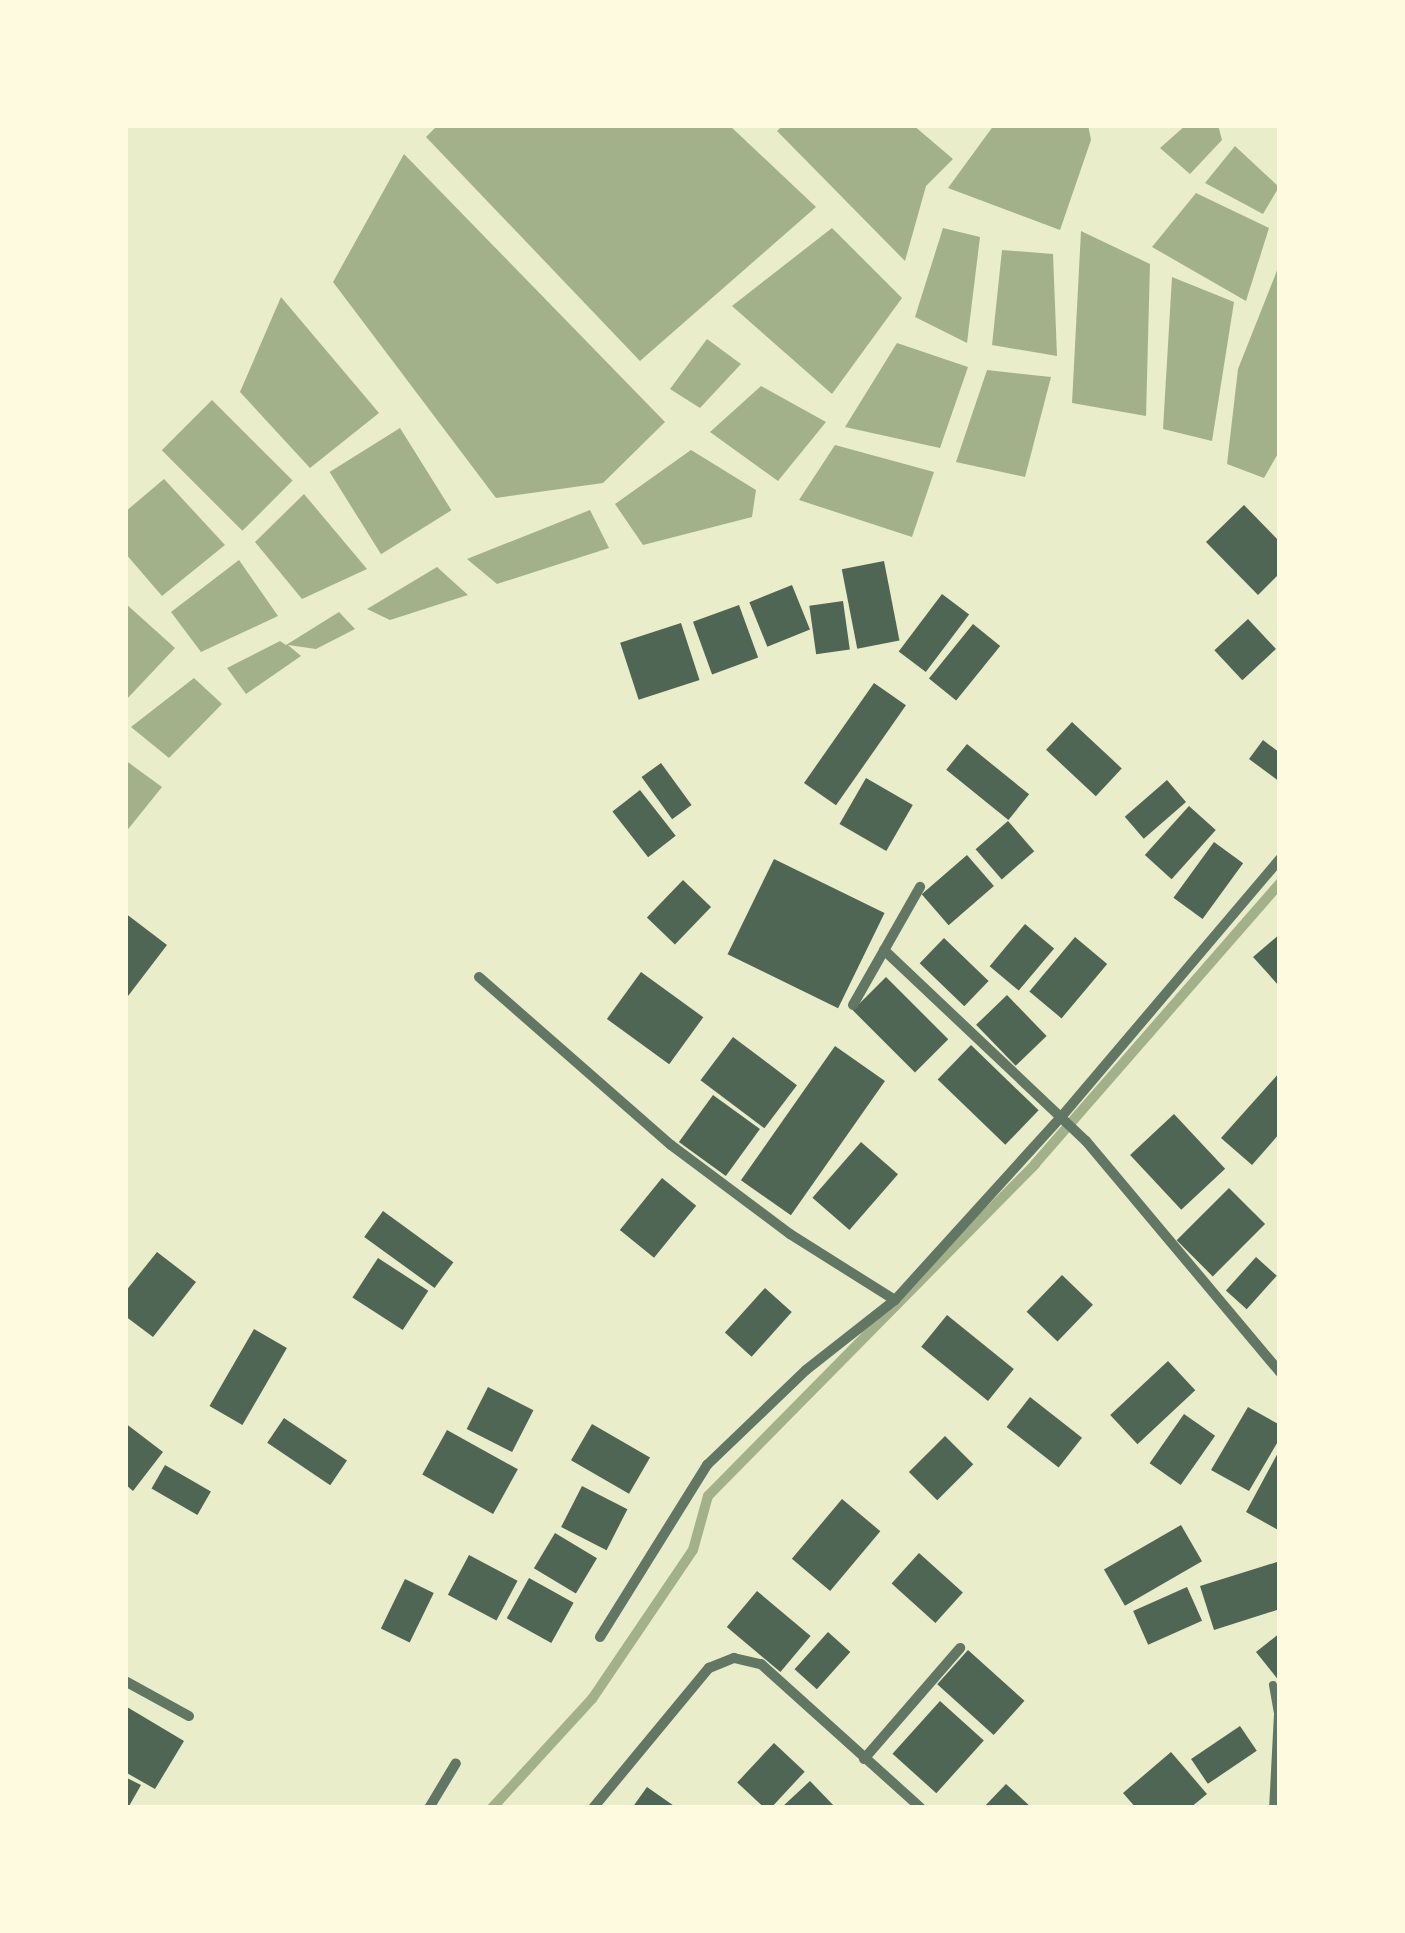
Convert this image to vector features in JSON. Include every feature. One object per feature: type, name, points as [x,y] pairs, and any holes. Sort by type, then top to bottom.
[{"type":"street","points":[[600,1637],[707,1465],[806,1370],[895,1300],[1064,1119],[1278,865]]},
{"type":"street","points":[[853,1005],[920,887]]},
{"type":"street","points":[[884,950],[1086,1141],[1280,1372]]},
{"type":"street","points":[[480,978],[671,1145],[790,1234],[895,1300]]},
{"type":"street","points":[[864,1759],[960,1648]]},
{"type":"street","points":[[593,1808],[708,1668],[734,1658],[761,1664],[921,1808]]},
{"type":"street","points":[[125,1681],[189,1716]]},
{"type":"street","points":[[430,1808],[456,1763]]},
{"type":"lane","points":[[1273,1684],[1278,1714],[1273,1808]]},
{"type":"shaded area","points":[[438,125],[729,125],[816,207],[640,361],[426,137]]},
{"type":"shaded area","points":[[783,125],[913,125],[953,159],[926,186],[905,261],[777,131]]},
{"type":"shaded area","points":[[994,125],[1088,125],[1091,140],[1060,230],[948,188]]},
{"type":"shaded area","points":[[1186,125],[1218,125],[1222,140],[1190,174],[1160,148]]},
{"type":"shaded area","points":[[1235,146],[1279,187],[1263,214],[1205,183]]},
{"type":"shaded area","points":[[404,154],[665,422],[603,483],[496,498],[333,282]]},
{"type":"shaded area","points":[[1196,193],[1269,228],[1246,301],[1152,247]]},
{"type":"shaded area","points":[[832,228],[902,298],[832,394],[732,306]]},
{"type":"shaded area","points":[[943,228],[980,237],[967,343],[915,317]]},
{"type":"shaded area","points":[[1081,231],[1150,264],[1146,416],[1072,403]]},
{"type":"shaded area","points":[[1002,250],[1053,254],[1057,356],[992,345]]},
{"type":"shaded area","points":[[1280,263],[1280,450],[1264,478],[1227,464],[1238,369]]},
{"type":"shaded area","points":[[1172,277],[1234,302],[1212,441],[1163,429]]},
{"type":"shaded area","points":[[281,297],[379,413],[310,468],[240,392]]},
{"type":"shaded area","points":[[707,339],[741,364],[700,408],[670,389]]},
{"type":"shaded area","points":[[897,343],[968,367],[940,448],[845,427]]},
{"type":"shaded area","points":[[987,370],[1051,377],[1025,477],[956,462]]},
{"type":"shaded area","points":[[761,386],[826,422],[778,481],[710,432]]},
{"type":"shaded area","points":[[212,400],[293,481],[242,531],[162,450]]},
{"type":"shaded area","points":[[400,428],[451,510],[381,554],[330,472]]},
{"type":"shaded area","points":[[835,445],[934,472],[912,537],[799,500]]},
{"type":"shaded area","points":[[691,450],[756,490],[752,517],[643,545],[615,504]]},
{"type":"shaded area","points":[[164,479],[225,545],[162,596],[125,553],[125,512]]},
{"type":"shaded area","points":[[304,494],[367,569],[302,599],[255,542]]},
{"type":"shaded area","points":[[590,510],[609,548],[497,584],[467,559]]},
{"type":"shaded area","points":[[239,560],[278,616],[201,652],[171,612]]},
{"type":"shaded area","points":[[437,567],[468,595],[390,620],[367,609]]},
{"type":"shaded area","points":[[125,603],[175,648],[125,701]]},
{"type":"shaded area","points":[[339,612],[355,629],[316,649],[288,645],[301,656],[246,694],[227,668],[280,641],[286,645]]},
{"type":"shaded area","points":[[194,678],[222,704],[169,758],[131,727]]},
{"type":"shaded area","points":[[125,760],[162,787],[125,833]]},
{"type":"building","points":[[1244,505],[1280,542],[1280,573],[1258,595],[1206,542]]},
{"type":"building","points":[[884,561],[899,641],[857,649],[842,569]]},
{"type":"building","points":[[792,585],[810,630],[767,647],[749,602]]},
{"type":"building","points":[[942,594],[969,614],[926,672],[899,652]]},
{"type":"building","points":[[843,601],[850,650],[816,654],[809,606]]},
{"type":"building","points":[[739,605],[758,658],[712,674],[693,622]]},
{"type":"building","points":[[1248,619],[1276,649],[1242,680],[1214,650]]},
{"type":"building","points":[[681,623],[700,680],[639,700],[620,643]]},
{"type":"building","points":[[973,624],[1000,646],[956,700],[929,678]]},
{"type":"building","points":[[874,683],[906,705],[836,805],[804,783]]},
{"type":"building","points":[[1072,722],[1122,768],[1096,796],[1046,750]]},
{"type":"building","points":[[1263,740],[1280,753],[1280,782],[1249,759]]},
{"type":"building","points":[[967,744],[1029,794],[1008,820],[946,770]]},
{"type":"building","points":[[661,763],[692,805],[672,819],[642,777]]},
{"type":"building","points":[[866,778],[913,805],[886,851],[840,824]]},
{"type":"building","points":[[1167,780],[1186,802],[1144,839],[1125,817]]},
{"type":"building","points":[[640,790],[676,836],[648,857],[612,812]]},
{"type":"building","points":[[1189,806],[1216,830],[1172,879],[1145,855]]},
{"type":"building","points":[[1008,821],[1034,851],[1002,879],[976,849]]},
{"type":"building","points":[[1214,842],[1243,863],[1203,919],[1173,898]]},
{"type":"building","points":[[967,855],[994,886],[949,925],[922,894]]},
{"type":"building","points":[[774,859],[885,913],[838,1008],[728,954]]},
{"type":"building","points":[[683,880],[711,907],[675,944],[647,917]]},
{"type":"building","points":[[125,913],[167,945],[125,1000]]},
{"type":"building","points":[[1025,924],[1054,948],[1019,991],[990,966]]},
{"type":"building","points":[[1280,934],[1280,987],[1253,957]]},
{"type":"building","points":[[1075,937],[1107,964],[1062,1018],[1029,991]]},
{"type":"building","points":[[944,938],[989,981],[964,1006],[920,963]]},
{"type":"building","points":[[641,972],[703,1017],[669,1064],[607,1019]]},
{"type":"building","points":[[886,977],[948,1039],[915,1072],[853,1010]]},
{"type":"building","points":[[1007,995],[1047,1036],[1016,1066],[976,1025]]},
{"type":"building","points":[[733,1037],[797,1085],[764,1128],[701,1080]]},
{"type":"building","points":[[971,1045],[1039,1110],[1005,1145],[938,1080]]},
{"type":"building","points":[[835,1046],[885,1081],[791,1215],[741,1180]]},
{"type":"building","points":[[1280,1072],[1280,1133],[1252,1165],[1221,1138]]},
{"type":"building","points":[[713,1095],[760,1129],[726,1176],[679,1142]]},
{"type":"building","points":[[1174,1114],[1225,1169],[1181,1210],[1130,1155]]},
{"type":"building","points":[[861,1142],[898,1174],[849,1230],[812,1198]]},
{"type":"building","points":[[662,1178],[696,1206],[654,1258],[620,1230]]},
{"type":"building","points":[[1229,1188],[1265,1224],[1213,1276],[1177,1240]]},
{"type":"building","points":[[383,1211],[453,1262],[435,1288],[364,1237]]},
{"type":"building","points":[[157,1252],[196,1282],[153,1337],[125,1316],[125,1292]]},
{"type":"building","points":[[1256,1257],[1277,1276],[1247,1309],[1226,1290]]},
{"type":"building","points":[[378,1258],[428,1291],[403,1330],[352,1297]]},
{"type":"building","points":[[1062,1275],[1093,1305],[1058,1342],[1027,1312]]},
{"type":"building","points":[[765,1288],[792,1312],[752,1357],[725,1333]]},
{"type":"building","points":[[947,1315],[1014,1369],[988,1401],[921,1347]]},
{"type":"building","points":[[254,1329],[287,1348],[242,1425],[209,1406]]},
{"type":"building","points":[[1168,1361],[1195,1390],[1138,1444],[1110,1415]]},
{"type":"building","points":[[488,1387],[533,1410],[512,1452],[467,1429]]},
{"type":"building","points":[[1030,1397],[1082,1438],[1059,1468],[1007,1427]]},
{"type":"building","points":[[1248,1407],[1280,1425],[1280,1438],[1249,1491],[1211,1470]]},
{"type":"building","points":[[1184,1414],[1215,1436],[1181,1485],[1150,1463]]},
{"type":"building","points":[[284,1418],[347,1460],[330,1485],[267,1443]]},
{"type":"building","points":[[125,1423],[163,1452],[133,1491],[125,1484]]},
{"type":"building","points":[[592,1424],[650,1458],[629,1494],[571,1460]]},
{"type":"building","points":[[447,1430],[518,1469],[493,1514],[422,1475]]},
{"type":"building","points":[[945,1436],[973,1464],[937,1500],[909,1472]]},
{"type":"building","points":[[1280,1449],[1280,1531],[1246,1512]]},
{"type":"building","points":[[165,1465],[211,1492],[197,1515],[152,1488]]},
{"type":"building","points":[[582,1486],[627,1509],[607,1550],[561,1527]]},
{"type":"building","points":[[842,1499],[880,1531],[830,1591],[792,1559]]},
{"type":"building","points":[[1181,1525],[1202,1561],[1125,1606],[1104,1570]]},
{"type":"building","points":[[555,1533],[597,1558],[576,1593],[534,1568]]},
{"type":"building","points":[[919,1553],[963,1592],[935,1623],[892,1583]]},
{"type":"building","points":[[469,1555],[518,1581],[496,1621],[448,1595]]},
{"type":"building","points":[[1280,1561],[1280,1609],[1214,1630],[1200,1586]]},
{"type":"building","points":[[529,1578],[574,1603],[551,1643],[507,1618]]},
{"type":"building","points":[[405,1579],[434,1593],[410,1642],[381,1628]]},
{"type":"building","points":[[1187,1587],[1202,1621],[1148,1645],[1133,1611]]},
{"type":"building","points":[[757,1591],[811,1636],[780,1672],[727,1627]]},
{"type":"building","points":[[828,1632],[850,1652],[817,1689],[795,1669]]},
{"type":"building","points":[[1280,1633],[1280,1682],[1256,1652]]},
{"type":"building","points":[[968,1650],[1024,1701],[994,1735],[937,1684]]},
{"type":"building","points":[[940,1701],[984,1740],[936,1793],[892,1754]]},
{"type":"building","points":[[127,1707],[184,1741],[155,1789],[125,1772]]},
{"type":"building","points":[[1240,1726],[1257,1751],[1208,1784],[1191,1759]]},
{"type":"building","points":[[774,1743],[805,1772],[771,1808],[765,1808],[737,1782]]},
{"type":"building","points":[[1171,1752],[1207,1794],[1190,1808],[1136,1808],[1123,1793]]},
{"type":"building","points":[[125,1777],[141,1785],[128,1808],[125,1808]]},
{"type":"building","points":[[810,1781],[836,1808],[781,1808]]},
{"type":"building","points":[[1006,1784],[1032,1808],[983,1808]]},
{"type":"building","points":[[647,1787],[677,1808],[632,1808]]},
{"type":"waterway","points":[[492,1808],[592,1699],[693,1550],[708,1496],[1035,1164],[1280,883]]}]
